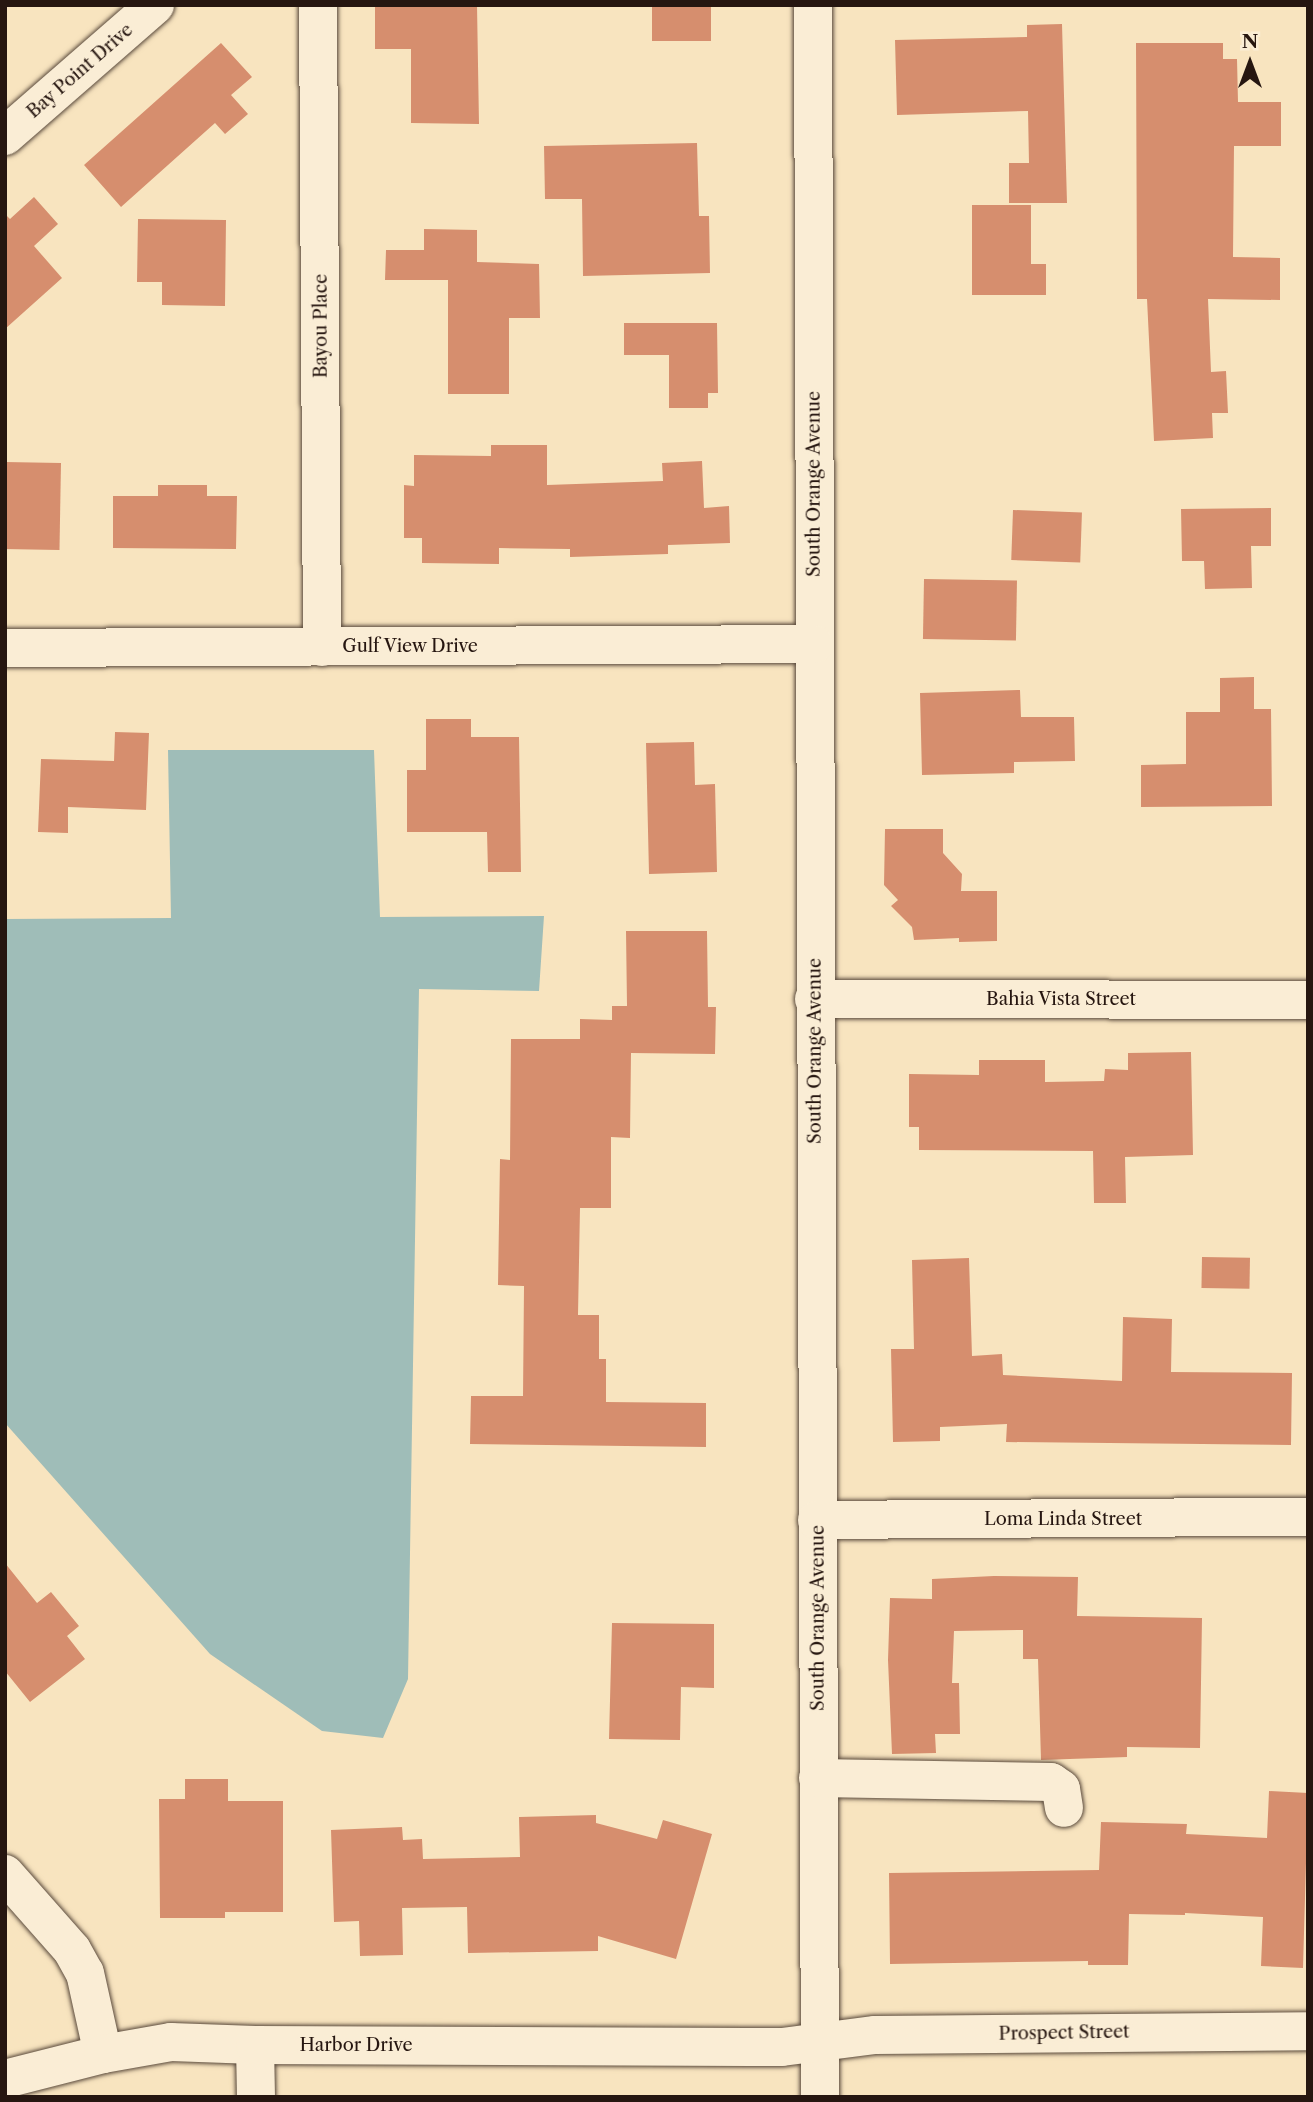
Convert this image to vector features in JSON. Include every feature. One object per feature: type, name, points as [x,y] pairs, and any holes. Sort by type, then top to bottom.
[{"type":"street","name":"Bay Point Drive","points":[[5,136],[155,5]]},
{"type":"street","name":"Bayou Place","points":[[318,5],[322,647]]},
{"type":"street","name":"South Orange Avenue","points":[[813,5],[814,999],[820,2097]]},
{"type":"street","name":"Gulf View Drive","points":[[5,648],[814,644]]},
{"type":"street","name":"Bahia Vista Street","points":[[814,999],[1308,1000]]},
{"type":"street","name":"Loma Linda Street","points":[[817,1520],[1308,1517]]},
{"type":"street","points":[[818,1778],[1051,1782],[1060,1789],[1063,1808]]},
{"type":"street","points":[[5,1874],[72,1950],[85,1973],[103,2054]]},
{"type":"street","name":"Prospect Street","points":[[820,2040],[875,2035],[1308,2031]]},
{"type":"street","name":"Harbor Drive","points":[[5,2078],[103,2054],[170,2042],[255,2045],[782,2047],[820,2040]]},
{"type":"street","points":[[255,2045],[256,2097]]},
{"type":"water","points":[[168,750],[374,750],[380,917],[544,916],[539,991],[419,989],[408,1679],[383,1738],[322,1731],[210,1654],[5,1423],[5,919],[171,918]]},
{"type":"building","points":[[375,5],[477,5],[479,124],[411,123],[411,49],[375,49]]},
{"type":"building","points":[[652,5],[711,5],[711,41],[652,41]]},
{"type":"building","points":[[1062,24],[1067,203],[1009,203],[1009,163],[1029,163],[1028,111],[897,115],[895,40],[1027,37],[1027,25]]},
{"type":"building","points":[[221,43],[252,77],[231,95],[248,114],[225,134],[215,123],[121,207],[84,165]]},
{"type":"building","points":[[1136,43],[1223,43],[1223,59],[1237,59],[1238,102],[1281,102],[1281,146],[1234,146],[1233,257],[1280,258],[1280,300],[1208,299],[1211,372],[1226,371],[1228,413],[1212,413],[1213,438],[1154,441],[1147,299],[1137,299]]},
{"type":"building","points":[[697,143],[699,216],[709,216],[710,273],[583,276],[582,199],[545,199],[544,146]]},
{"type":"building","points":[[34,197],[58,224],[34,246],[62,278],[5,329],[5,214],[10,219]]},
{"type":"building","points":[[972,205],[1031,205],[1031,264],[1046,264],[1046,295],[972,295]]},
{"type":"building","points":[[138,219],[226,220],[225,306],[162,305],[162,282],[137,282]]},
{"type":"building","points":[[424,229],[477,230],[477,262],[539,264],[540,318],[509,318],[509,394],[448,394],[448,280],[385,280],[386,250],[424,250]]},
{"type":"building","points":[[624,323],[717,323],[718,393],[708,393],[708,408],[669,408],[669,355],[624,355]]},
{"type":"building","points":[[491,445],[547,445],[547,485],[663,481],[662,463],[702,461],[704,508],[729,506],[730,543],[668,545],[668,554],[570,557],[570,549],[499,548],[499,564],[422,563],[422,538],[404,538],[404,485],[414,486],[414,455],[491,456]]},
{"type":"building","points":[[5,462],[61,463],[59,550],[5,549]]},
{"type":"building","points":[[158,485],[207,485],[207,496],[237,496],[236,549],[113,548],[113,496],[158,496]]},
{"type":"building","points":[[1271,508],[1271,546],[1251,546],[1252,588],[1205,589],[1204,561],[1182,561],[1181,509]]},
{"type":"building","points":[[1013,510],[1082,512],[1080,562],[1011,560]]},
{"type":"building","points":[[924,579],[1017,581],[1016,641],[923,639]]},
{"type":"building","points":[[1254,677],[1254,709],[1271,709],[1272,806],[1141,807],[1141,765],[1186,764],[1186,712],[1220,712],[1220,678]]},
{"type":"building","points":[[1020,690],[1021,717],[1074,717],[1075,761],[1014,762],[1014,773],[922,775],[920,693]]},
{"type":"building","points":[[426,719],[471,719],[471,737],[519,737],[521,872],[488,872],[487,832],[407,832],[407,770],[426,770]]},
{"type":"building","points":[[115,732],[149,733],[146,810],[68,807],[68,833],[38,832],[41,759],[114,761]]},
{"type":"building","points":[[694,742],[695,785],[715,784],[717,872],[649,874],[646,743]]},
{"type":"building","points":[[885,829],[943,829],[943,853],[962,874],[961,891],[997,891],[997,941],[959,942],[959,938],[914,940],[912,927],[891,906],[898,900],[884,885]]},
{"type":"building","points":[[626,931],[707,931],[708,1007],[716,1007],[715,1054],[631,1053],[630,1138],[611,1137],[611,1208],[580,1208],[578,1315],[599,1315],[599,1359],[606,1359],[606,1402],[706,1403],[706,1447],[470,1444],[471,1396],[523,1396],[524,1286],[498,1285],[500,1159],[510,1160],[511,1039],[580,1039],[580,1019],[612,1020],[612,1006],[627,1006]]},
{"type":"building","points":[[1191,1052],[1193,1155],[1125,1157],[1126,1203],[1094,1203],[1093,1151],[919,1150],[919,1127],[909,1127],[909,1074],[979,1075],[979,1060],[1045,1060],[1045,1082],[1104,1081],[1105,1069],[1128,1070],[1128,1053]]},
{"type":"building","points":[[1202,1257],[1250,1258],[1249,1289],[1201,1288]]},
{"type":"building","points":[[969,1258],[972,1356],[1002,1354],[1003,1375],[1122,1381],[1123,1317],[1172,1319],[1171,1372],[1292,1373],[1291,1445],[1006,1442],[1007,1424],[940,1427],[940,1441],[893,1442],[891,1349],[914,1349],[912,1260]]},
{"type":"building","points":[[5,1563],[37,1603],[51,1592],[79,1626],[67,1636],[85,1659],[30,1702],[5,1671]]},
{"type":"building","points":[[994,1576],[1078,1577],[1077,1616],[1202,1618],[1200,1748],[1127,1747],[1127,1757],[1041,1760],[1038,1659],[1023,1659],[1023,1630],[954,1631],[952,1683],[959,1683],[960,1734],[935,1734],[936,1753],[892,1754],[888,1660],[890,1598],[932,1599],[932,1579]]},
{"type":"building","points":[[612,1623],[714,1624],[714,1688],[681,1687],[680,1740],[609,1739]]},
{"type":"building","points":[[185,1779],[228,1779],[228,1801],[283,1801],[283,1912],[225,1912],[225,1918],[160,1918],[159,1799],[185,1799]]},
{"type":"building","points":[[1269,1791],[1308,1793],[1303,1968],[1261,1966],[1263,1917],[1185,1913],[1129,1914],[1128,1965],[1088,1965],[1088,1961],[890,1964],[889,1873],[1099,1870],[1101,1822],[1187,1824],[1186,1834],[1267,1838]]},
{"type":"building","points":[[596,1815],[596,1823],[657,1839],[663,1820],[712,1834],[676,1959],[598,1936],[598,1951],[468,1953],[467,1907],[402,1908],[403,1955],[360,1956],[359,1921],[334,1922],[331,1830],[402,1827],[403,1840],[422,1839],[423,1859],[520,1857],[519,1817]]}]
